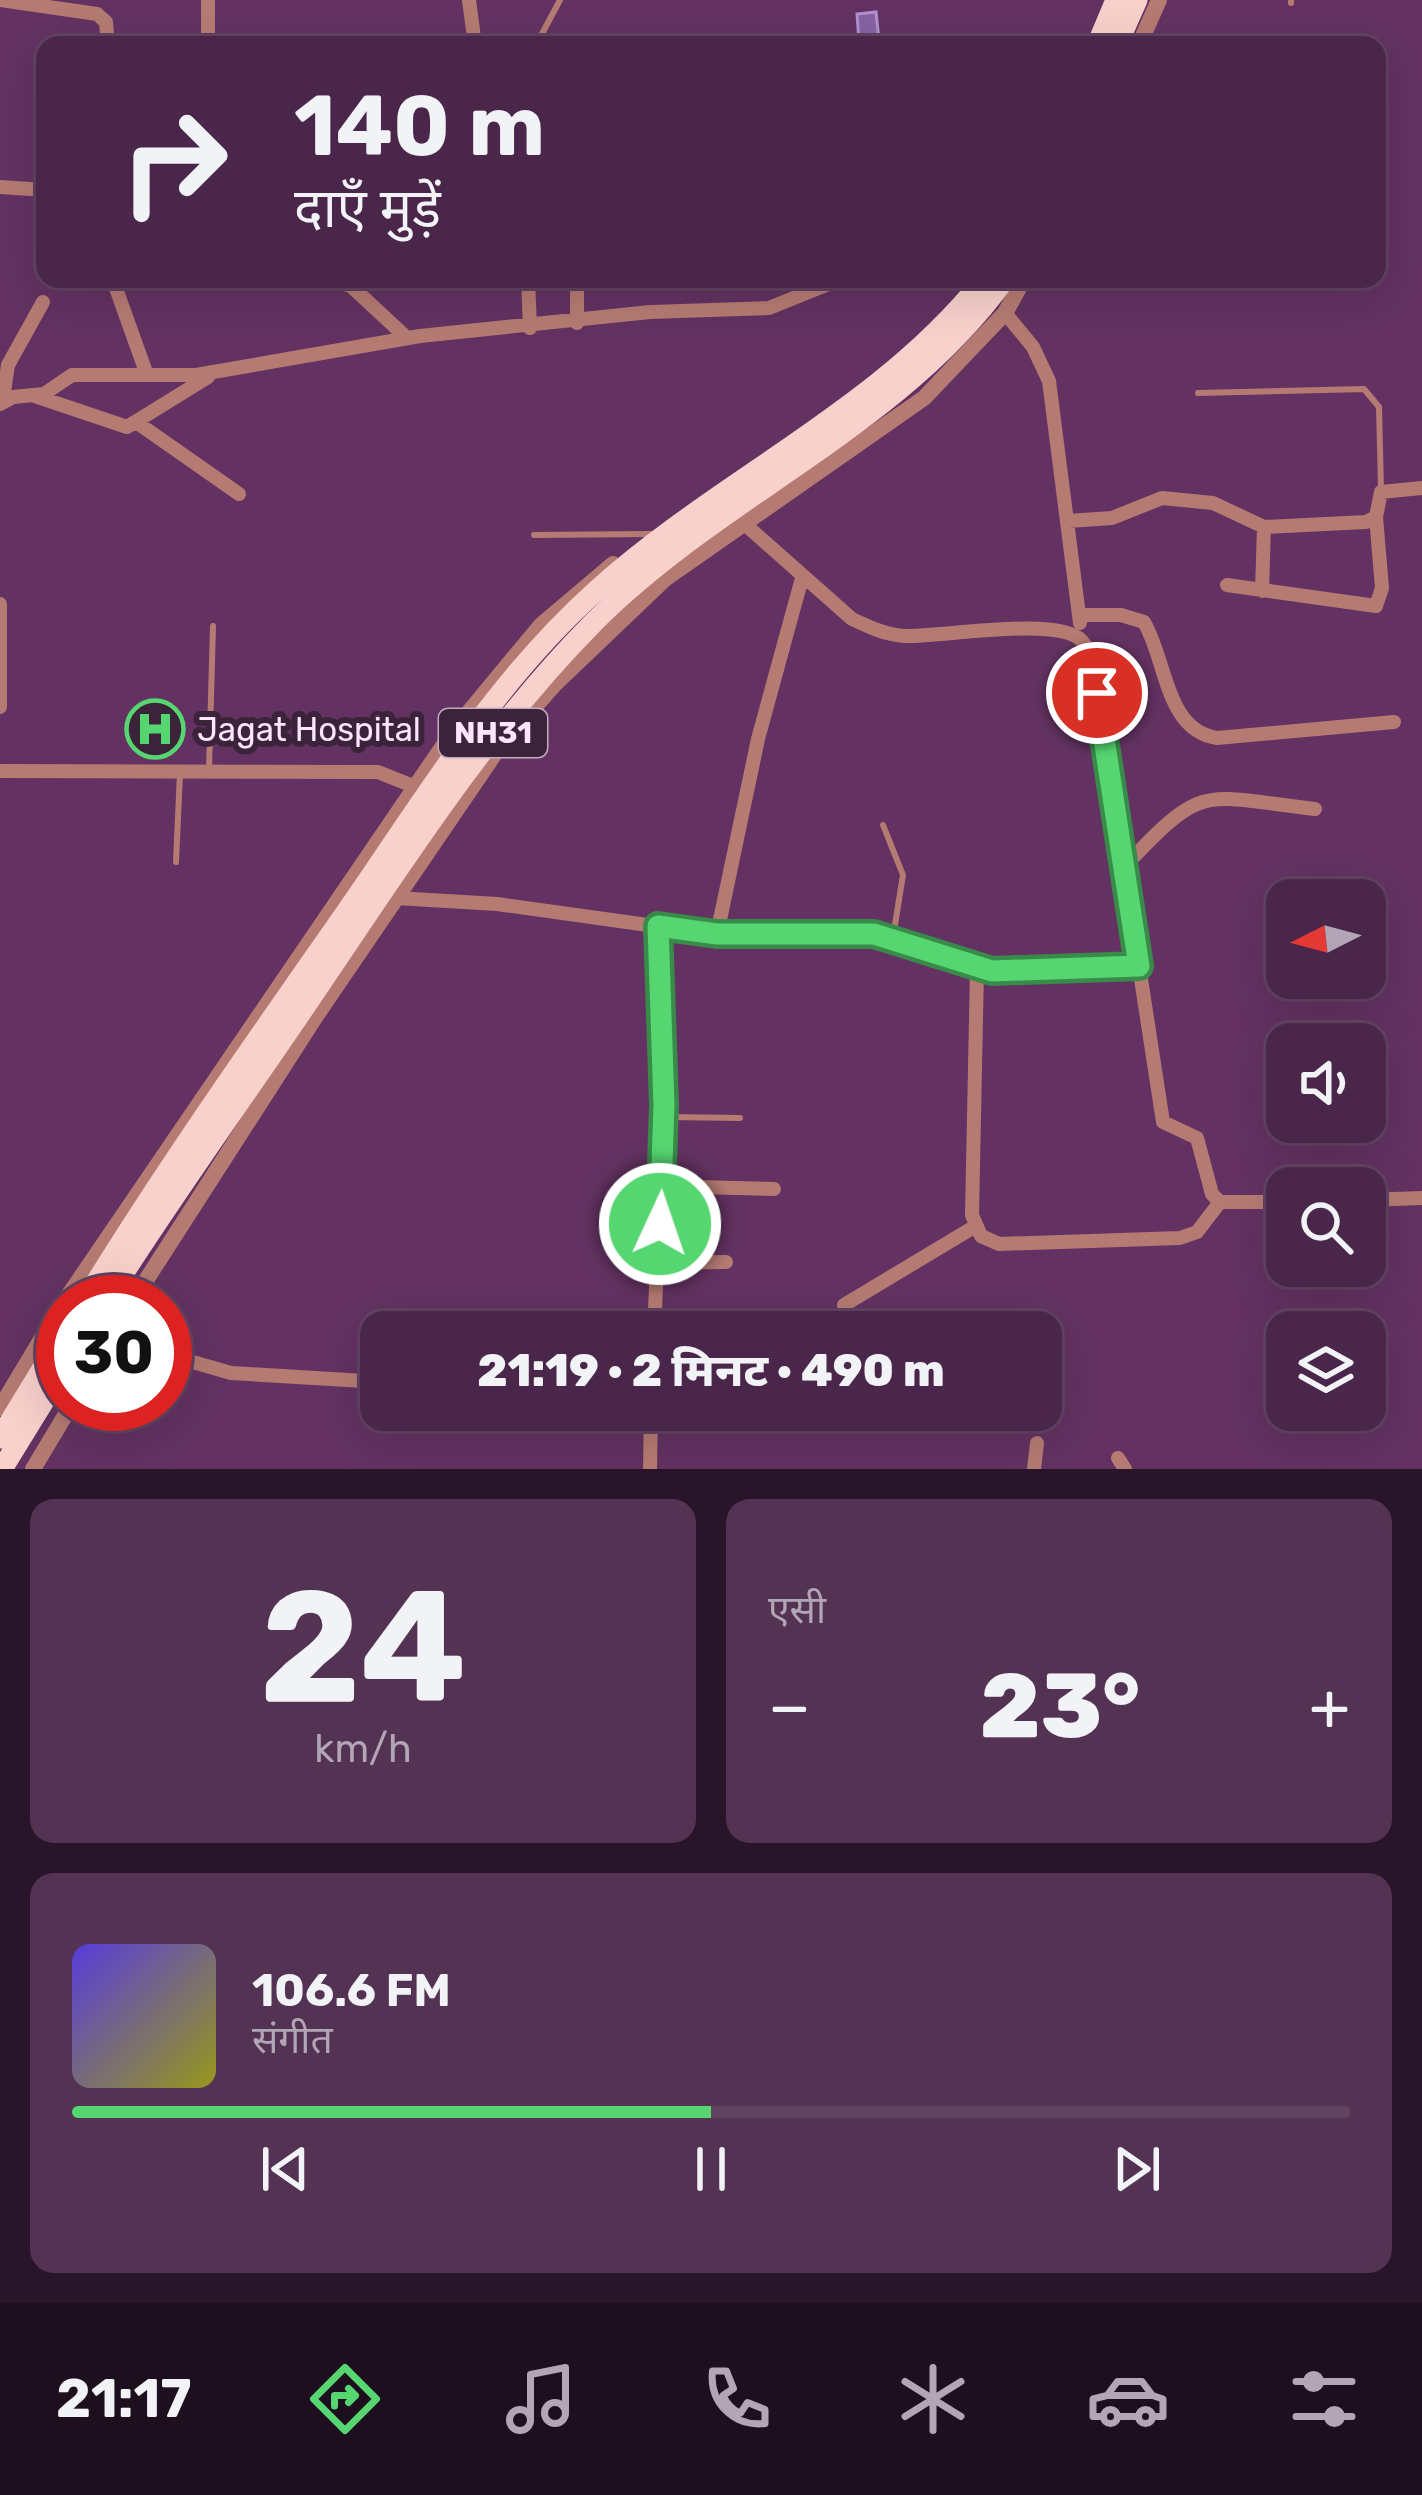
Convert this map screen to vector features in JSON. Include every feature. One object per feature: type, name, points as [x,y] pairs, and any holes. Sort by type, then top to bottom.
[{"type":"highway","points":[[1097,36],[1116,0]]},
{"type":"highway","points":[[1121,36],[1137,0]]},
{"type":"highway","name":"NH31","points":[[101,1275],[225,1082],[425,793],[530,658],[595,591],[658,538],[827,423],[934,337],[976,288]]},
{"type":"highway","name":"NH31","points":[[123,1275],[448,794],[525,694],[596,620],[667,559],[941,356],[998,288]]},
{"type":"highway","points":[[0,1438],[36,1380]]},
{"type":"highway","points":[[2,1469],[36,1414]]},
{"type":"street","points":[[0,0],[97,14],[106,22],[107,36]]},
{"type":"street","points":[[208,0],[208,36]]},
{"type":"street","points":[[469,0],[474,36]]},
{"type":"street","points":[[1095,36],[1106,0]]},
{"type":"street","points":[[1143,36],[1160,0]]},
{"type":"street","points":[[0,187],[36,189]]},
{"type":"street","points":[[116,288],[147,375]]},
{"type":"street","points":[[349,288],[406,338]]},
{"type":"street","points":[[529,288],[532,327]]},
{"type":"street","points":[[577,288],[578,323]]},
{"type":"street","points":[[43,302],[8,365],[2,402],[35,396],[72,375],[214,373],[406,338],[560,326],[650,312],[770,308],[820,288]]},
{"type":"street","points":[[82,1275],[413,786],[541,625],[651,534],[854,392],[933,325],[964,288]]},
{"type":"street","points":[[150,1275],[498,749],[554,685],[665,579],[924,398],[1005,314],[1019,288]]},
{"type":"street","points":[[1005,314],[1033,347],[1049,381],[1082,640],[1094,672],[1163,1122],[1197,1138],[1212,1194],[1220,1202],[1266,1202]]},
{"type":"street","points":[[35,396],[117,426],[139,424],[214,373]]},
{"type":"street","points":[[139,424],[238,494]]},
{"type":"street","points":[[1227,585],[1376,606],[1382,588],[1376,518],[1381,492],[1422,488]]},
{"type":"street","points":[[706,495],[746,524],[852,619],[888,634],[1056,629],[1082,640]]},
{"type":"street","points":[[1068,521],[1112,518],[1140,502],[1162,498],[1213,502],[1264,527],[1376,518]]},
{"type":"street","points":[[1262,591],[1264,527]]},
{"type":"street","points":[[717,934],[763,716],[802,578]]},
{"type":"street","points":[[0,604],[0,707]]},
{"type":"street","points":[[1079,615],[1121,615],[1144,622],[1181,719],[1198,735],[1217,738],[1394,722]]},
{"type":"street","points":[[0,771],[378,772],[413,786]]},
{"type":"street","points":[[1124,868],[1174,814],[1196,801],[1220,798],[1315,808]]},
{"type":"street","points":[[396,898],[497,904],[717,934],[835,930],[892,940],[977,970],[1139,966]]},
{"type":"street","points":[[655,1311],[664,1116],[658,926]]},
{"type":"street","points":[[974,1227],[977,970]]},
{"type":"street","points":[[662,1186],[773,1189]]},
{"type":"street","points":[[1386,1199],[1422,1198]]},
{"type":"street","points":[[974,1227],[999,1244],[1180,1238],[1197,1232],[1220,1202]]},
{"type":"street","points":[[844,1305],[974,1227]]},
{"type":"street","points":[[658,1263],[726,1262]]},
{"type":"street","points":[[0,1408],[36,1348]]},
{"type":"street","points":[[192,1362],[231,1373],[360,1381]]},
{"type":"street","points":[[32,1469],[55,1431]]},
{"type":"street","points":[[650,1469],[651,1431]]},
{"type":"street","points":[[1034,1469],[1037,1443]]},
{"type":"lane","points":[[541,36],[560,0]]},
{"type":"lane","points":[[1198,394],[1364,389],[1378,407],[1381,492]]},
{"type":"lane","points":[[534,536],[651,534]]},
{"type":"lane","points":[[209,773],[213,626]]},
{"type":"lane","points":[[176,862],[180,773]]},
{"type":"lane","points":[[884,825],[903,875],[892,940]]},
{"type":"lane","points":[[664,1116],[740,1118]]},
{"type":"building","points":[[876,12],[879,36],[859,36],[857,14]]},
{"type":"building","points":[[174,710],[177,746],[139,748],[136,713]]},
{"type":"place","name":"Jagat Hospital","points":[[155,729]]},
{"type":"route","points":[[660,1224],[664,1105],[658,926],[717,934],[817,930],[874,934],[977,970],[1139,966],[1097,693]]}]
